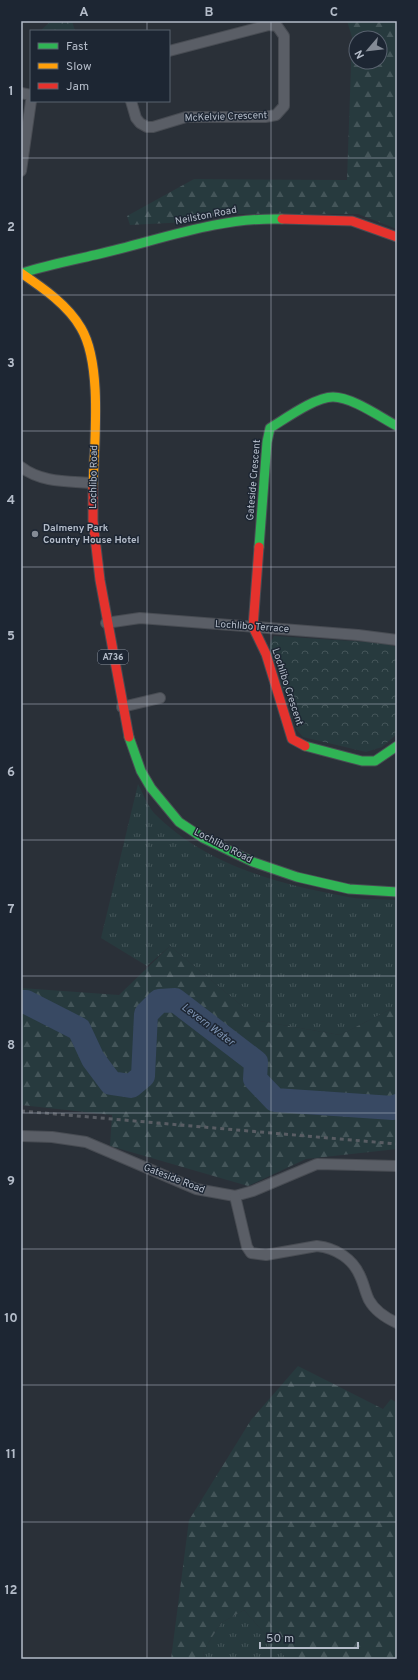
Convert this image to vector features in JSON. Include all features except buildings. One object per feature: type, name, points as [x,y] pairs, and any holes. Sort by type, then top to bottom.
[{"type":"street","name":"McKelvie Crescent","points":[[132,102],[136,118],[140,123],[147,127],[154,127],[186,117],[265,117],[276,115],[284,106],[284,36],[282,32],[273,24],[170,51]]},
{"type":"street","points":[[21,171],[31,102]]},
{"type":"street","name":"Neilston Road","points":[[21,270],[99,254],[194,228],[254,218],[352,221],[397,237]]},
{"type":"street","name":"Lochlibo Road","points":[[21,270],[48,292],[76,321],[86,338],[93,368],[95,389],[93,521],[106,623],[130,743],[144,776],[170,813],[190,829],[203,838],[253,862],[297,877],[360,891],[397,892]]},
{"type":"street","name":"Gateside Crescent","points":[[253,627],[267,442],[270,428],[317,402],[332,396],[344,399],[397,426]]},
{"type":"street","points":[[21,467],[36,477],[52,480],[93,482]]},
{"type":"street","name":"Lochlibo Terrace","points":[[106,623],[140,618],[358,635],[397,640]]},
{"type":"street","name":"Lochlibo Crescent","points":[[253,627],[266,654],[292,739],[300,745],[362,761],[375,761],[397,746]]},
{"type":"street","points":[[122,707],[160,698]]},
{"type":"street","name":"Gateside Road","points":[[21,1136],[52,1137],[86,1142],[196,1189],[236,1196],[253,1191],[317,1164],[397,1166]]},
{"type":"street","points":[[236,1196],[247,1247],[251,1253],[266,1255],[317,1246],[326,1247],[338,1252],[353,1262],[360,1274],[369,1300],[380,1312],[397,1323]]},
{"type":"green space","points":[[51,21],[72,21],[75,30],[41,30]]},
{"type":"green space","points":[[347,21],[397,21],[397,229],[358,214],[221,214],[188,222],[130,225],[127,216],[194,179],[347,180],[351,70],[388,70],[388,30],[350,30]]},
{"type":"green space","points":[[274,636],[383,643],[397,647],[397,734],[382,747],[366,752],[303,737],[296,729],[269,646]]},
{"type":"green space","points":[[138,784],[147,803],[154,813],[173,830],[218,858],[242,869],[267,878],[318,891],[356,898],[397,900],[397,1006],[340,1035],[260,1021],[170,946],[147,966],[101,938]]},
{"type":"green space","points":[[170,946],[260,1021],[340,1035],[397,1006],[397,1149],[306,1159],[248,1186],[110,1146],[112,1115],[21,1105],[21,988],[119,995]]},
{"type":"green space","points":[[298,1366],[383,1409],[391,1399],[397,1403],[397,1659],[287,1659],[244,1610],[221,1623],[204,1650],[203,1659],[171,1659],[189,1520],[251,1420]]},
{"type":"green space","points":[[244,1610],[287,1659],[203,1659],[204,1650],[221,1623]]},
{"type":"waterway","name":"Levern Water","points":[[21,1002],[26,1002],[79,1029],[93,1059],[111,1083],[131,1086],[143,1076],[146,1014],[159,1001],[175,1000],[256,1062],[255,1079],[275,1100],[393,1108],[397,1106]]},
{"type":"railway","points":[[21,1111],[397,1144]]},
{"type":"traffic: fast","points":[[22,273],[189,230],[258,219],[282,219]]},
{"type":"traffic: fast","points":[[259,547],[267,442],[270,428],[309,404],[333,397],[349,400],[397,426]]},
{"type":"traffic: fast","points":[[129,737],[141,771],[151,788],[179,822],[203,838],[253,862],[297,877],[349,889],[397,892]]},
{"type":"traffic: fast","points":[[305,746],[362,761],[375,761],[397,746]]},
{"type":"traffic: slow","points":[[21,273],[62,304],[76,320],[88,344],[95,384],[96,406],[93,488]]},
{"type":"traffic: jam","points":[[282,219],[352,221],[397,237]]},
{"type":"traffic: jam","points":[[93,488],[93,521],[100,580],[129,737]]},
{"type":"traffic: jam","points":[[259,547],[253,627],[266,654],[292,739],[305,746]]},
{"type":"place","name":"Dalmeny Park Country House Hotel","points":[[35,534]]}]
